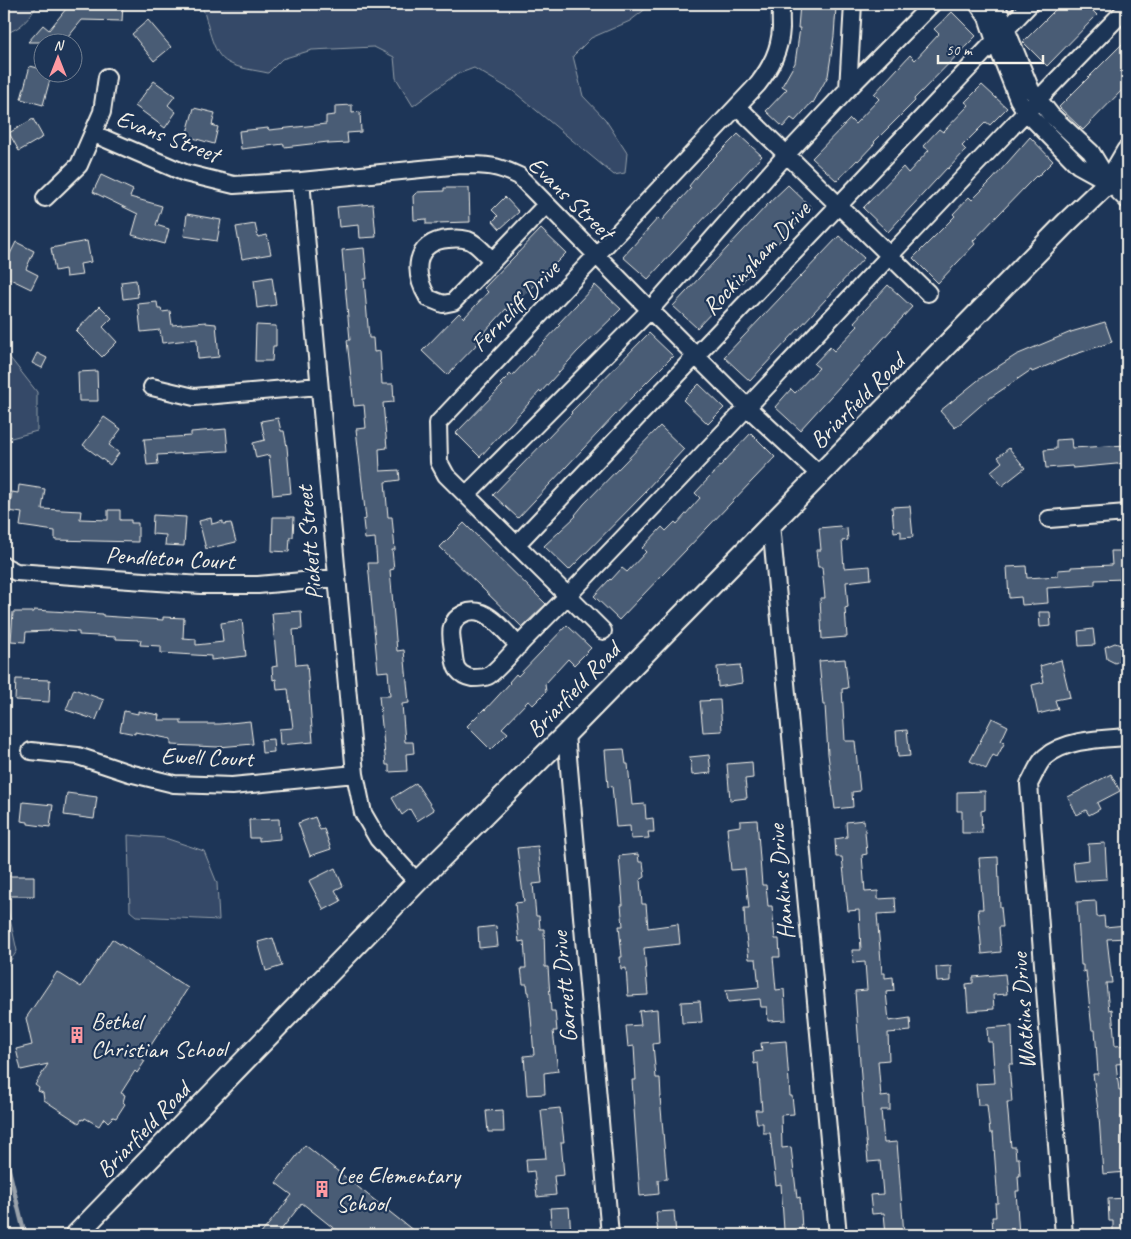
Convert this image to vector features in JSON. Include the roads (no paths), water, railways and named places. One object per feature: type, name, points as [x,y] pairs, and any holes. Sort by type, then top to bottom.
[{"type":"main road","name":"Briarfield Road","points":[[1109,182],[1127,151]]},
{"type":"main road","name":"Briarfield Road","points":[[76,1235],[418,882],[566,734],[1054,235],[1109,182],[1127,170]]},
{"type":"street","name":"Ferncliff Drive","points":[[603,631],[446,475],[439,462],[438,423],[738,107],[762,78],[778,50],[782,4]]},
{"type":"street","points":[[848,89],[853,4]]},
{"type":"street","points":[[466,495],[650,310],[786,155],[932,4]]},
{"type":"street","points":[[978,4],[987,16],[1018,99],[1026,112],[1078,165],[1109,182]]},
{"type":"street","points":[[996,4],[1031,90],[1051,114],[1091,152],[1109,182],[1127,200]]},
{"type":"street","name":"Rockingham Drive","points":[[517,544],[1030,4]]},
{"type":"street","points":[[519,646],[490,618],[482,613],[472,611],[463,613],[451,629],[454,662],[458,670],[467,677],[478,678],[489,675],[519,646],[568,596],[748,408],[888,255],[1127,8]]},
{"type":"street","name":"Evans Street","points":[[45,198],[80,165],[102,112],[107,77]]},
{"type":"street","points":[[738,107],[928,293]]},
{"type":"street","name":"Evans Street","points":[[94,134],[185,174],[234,185],[301,181],[461,165],[502,167],[519,176],[748,408],[819,474]]},
{"type":"street","name":"Pickett Street","points":[[301,181],[354,774],[363,813],[378,840],[418,882]]},
{"type":"street","points":[[492,260],[466,239],[438,240],[430,243],[423,249],[419,257],[420,282],[428,298],[443,304],[452,302],[546,205]]},
{"type":"street","points":[[152,387],[194,398],[319,386]]},
{"type":"street","points":[[1049,519],[1127,513]]},
{"type":"street","name":"Hankins Drive","points":[[770,524],[838,1235]]},
{"type":"street","name":"Pendleton Court","points":[[4,566],[16,572],[201,585],[258,585],[336,578]]},
{"type":"street","name":"Garrett Drive","points":[[566,734],[610,1235]]},
{"type":"street","name":"Watkins Drive","points":[[1064,1235],[1029,784],[1044,758],[1067,745],[1127,737]]},
{"type":"street","name":"Ewell Court","points":[[31,750],[78,756],[129,773],[174,784],[232,786],[354,774]]},
{"type":"waterway","points":[[4,1150],[25,1235]]},
{"type":"place","name":"Bethel Christian School","points":[[77,1035]]},
{"type":"place","name":"Lee Elementary School","points":[[322,1189]]}]
